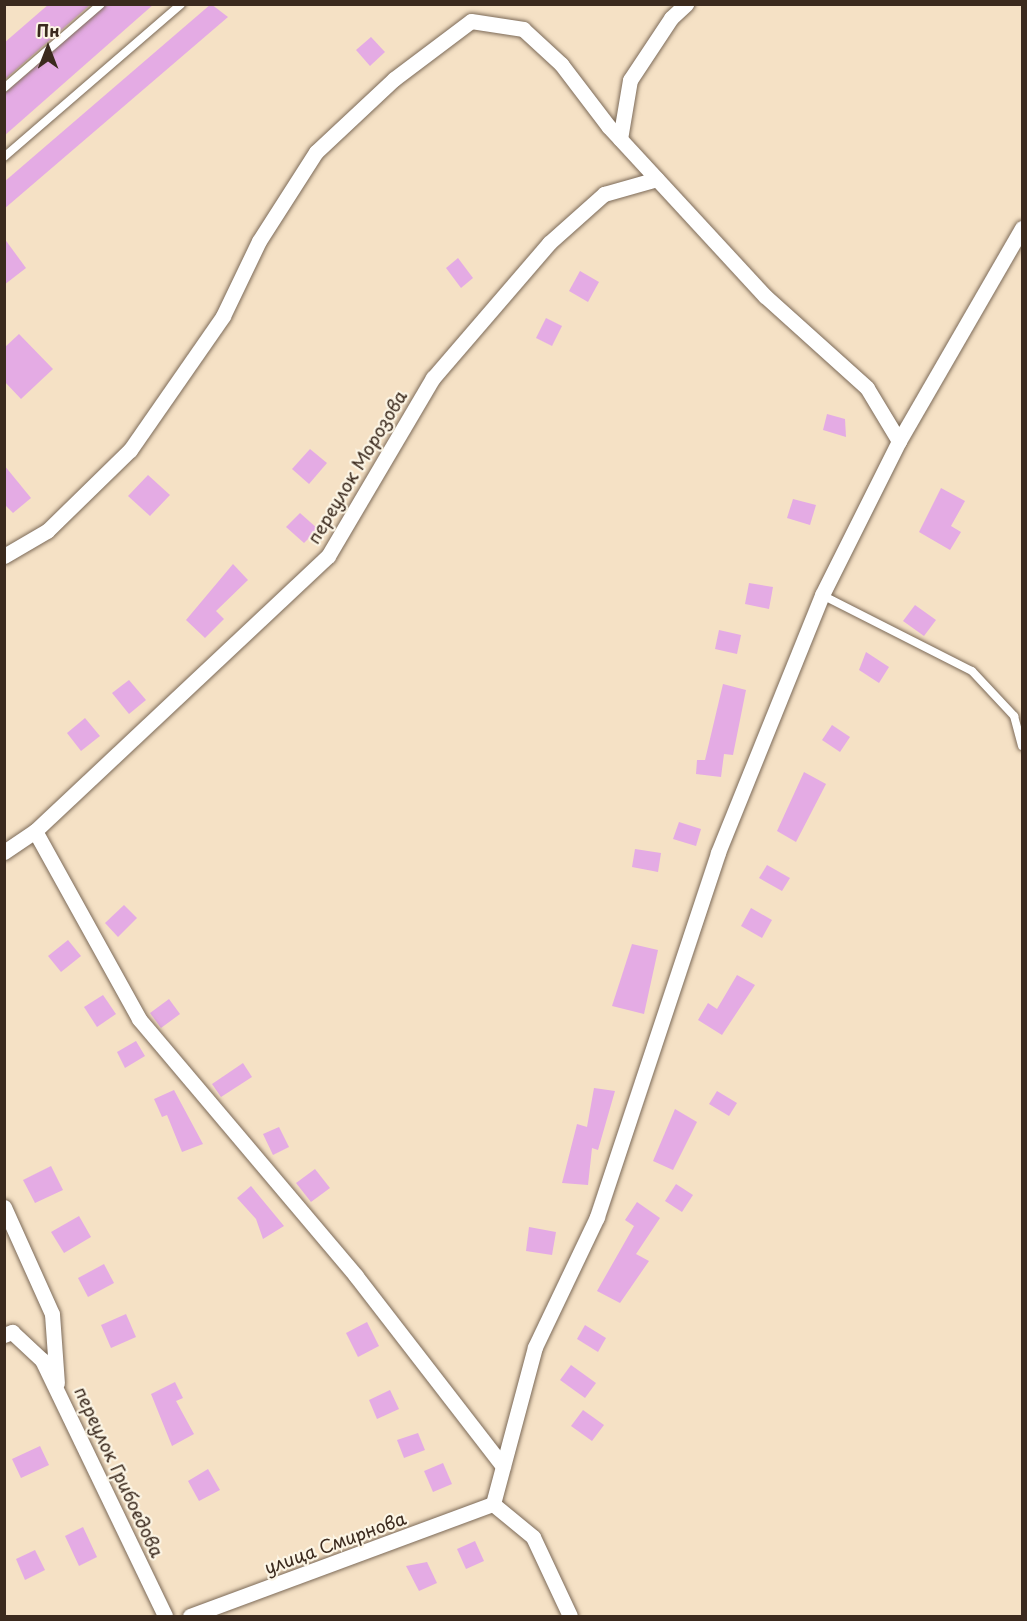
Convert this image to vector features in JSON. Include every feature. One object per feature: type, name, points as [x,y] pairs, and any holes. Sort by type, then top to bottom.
[{"type":"street","points":[[620,139],[630,80],[671,18],[686,4]]},
{"type":"street","points":[[4,556],[47,531],[130,450],[223,316],[259,241],[316,152],[394,79],[471,21],[523,29],[561,64],[620,139],[765,296],[867,388],[899,441]]},
{"type":"street","name":"переулок Морозова","points":[[4,852],[35,831],[328,556],[433,378],[549,243],[604,194],[657,179]]},
{"type":"street","points":[[570,1617],[533,1538],[493,1504],[534,1347],[597,1217],[718,853],[822,595],[899,441],[1023,228]]},
{"type":"street","points":[[35,831],[139,1019],[356,1276],[503,1466]]},
{"type":"street","name":"переулок Грибоедова","points":[[4,1207],[52,1314],[57,1389],[165,1617]]},
{"type":"street","points":[[4,1335],[12,1332],[42,1360],[57,1389]]},
{"type":"street","name":"улица Смирнова","points":[[190,1617],[493,1504]]},
{"type":"lane","points":[[4,88],[101,4]]},
{"type":"lane","points":[[4,157],[181,4]]},
{"type":"lane","points":[[822,595],[972,671],[1014,716],[1023,746]]},
{"type":"building","points":[[49,4],[91,4],[4,80],[4,43]]},
{"type":"building","points":[[107,4],[154,4],[4,136],[4,94]]},
{"type":"building","points":[[211,4],[228,17],[4,209],[4,182]]},
{"type":"building","points":[[371,37],[385,52],[370,66],[356,50]]},
{"type":"building","points":[[4,238],[26,268],[4,285]]},
{"type":"building","points":[[458,258],[473,278],[461,288],[446,268]]},
{"type":"building","points":[[580,271],[599,282],[588,302],[569,291]]},
{"type":"building","points":[[546,318],[562,326],[552,346],[536,338]]},
{"type":"building","points":[[19,334],[53,369],[21,399],[4,381],[4,348]]},
{"type":"building","points":[[827,414],[845,419],[846,437],[823,430]]},
{"type":"building","points":[[310,449],[327,463],[309,484],[292,469]]},
{"type":"building","points":[[4,465],[31,498],[13,513],[4,504]]},
{"type":"building","points":[[148,475],[170,495],[150,516],[128,496]]},
{"type":"building","points":[[941,488],[965,501],[951,526],[961,532],[950,550],[919,532]]},
{"type":"building","points":[[793,499],[816,505],[810,525],[787,518]]},
{"type":"building","points":[[300,513],[318,529],[304,543],[286,527]]},
{"type":"building","points":[[233,564],[248,580],[216,611],[224,619],[205,638],[186,620]]},
{"type":"building","points":[[749,583],[773,587],[769,609],[745,604]]},
{"type":"building","points":[[915,605],[936,620],[924,636],[903,621]]},
{"type":"building","points":[[719,630],[741,635],[737,654],[715,649]]},
{"type":"building","points":[[866,652],[889,667],[879,683],[859,670]]},
{"type":"building","points":[[129,680],[146,700],[129,714],[112,693]]},
{"type":"building","points":[[723,684],[746,690],[733,755],[724,754],[721,777],[696,774],[697,760],[705,760]]},
{"type":"building","points":[[85,718],[100,736],[81,751],[67,733]]},
{"type":"building","points":[[832,725],[850,737],[840,752],[822,740]]},
{"type":"building","points":[[804,772],[826,784],[796,842],[777,831]]},
{"type":"building","points":[[679,822],[701,829],[696,846],[673,839]]},
{"type":"building","points":[[635,849],[661,853],[658,872],[632,867]]},
{"type":"building","points":[[767,865],[790,878],[782,891],[759,878]]},
{"type":"building","points":[[124,905],[137,918],[118,937],[105,923]]},
{"type":"building","points":[[751,908],[772,920],[762,938],[741,926]]},
{"type":"building","points":[[68,940],[81,956],[61,972],[48,956]]},
{"type":"building","points":[[632,944],[658,950],[644,1014],[612,1006]]},
{"type":"building","points":[[737,975],[755,985],[722,1035],[698,1020],[708,1003],[717,1009]]},
{"type":"building","points":[[103,995],[116,1014],[97,1027],[84,1007]]},
{"type":"building","points":[[169,999],[180,1014],[161,1028],[150,1013]]},
{"type":"building","points":[[136,1041],[145,1056],[125,1068],[117,1052]]},
{"type":"building","points":[[243,1063],[252,1077],[221,1097],[212,1084]]},
{"type":"building","points":[[594,1088],[615,1091],[598,1150],[592,1148],[588,1185],[562,1183],[577,1124],[587,1127]]},
{"type":"building","points":[[174,1090],[203,1144],[182,1152],[167,1115],[162,1117],[154,1099]]},
{"type":"building","points":[[717,1091],[737,1103],[729,1116],[709,1104]]},
{"type":"building","points":[[675,1109],[697,1122],[673,1170],[653,1161]]},
{"type":"building","points":[[279,1127],[289,1147],[273,1155],[263,1134]]},
{"type":"building","points":[[51,1166],[63,1190],[35,1203],[23,1180]]},
{"type":"building","points":[[315,1169],[330,1188],[311,1202],[296,1183]]},
{"type":"building","points":[[676,1184],[693,1195],[682,1212],[665,1201]]},
{"type":"building","points":[[251,1186],[284,1226],[263,1239],[256,1219],[237,1198]]},
{"type":"building","points":[[637,1202],[660,1218],[636,1254],[649,1261],[620,1303],[597,1291],[634,1226],[625,1220]]},
{"type":"building","points":[[79,1216],[91,1237],[64,1253],[51,1232]]},
{"type":"building","points":[[529,1227],[556,1232],[552,1255],[526,1251]]},
{"type":"building","points":[[104,1264],[114,1283],[88,1297],[78,1278]]},
{"type":"building","points":[[126,1314],[136,1337],[111,1348],[101,1325]]},
{"type":"building","points":[[367,1322],[379,1346],[358,1357],[346,1333]]},
{"type":"building","points":[[585,1325],[606,1338],[598,1352],[577,1339]]},
{"type":"building","points":[[571,1365],[596,1383],[585,1398],[560,1380]]},
{"type":"building","points":[[175,1382],[183,1398],[176,1401],[194,1434],[172,1446],[151,1394]]},
{"type":"building","points":[[390,1390],[399,1409],[377,1419],[369,1400]]},
{"type":"building","points":[[583,1410],[604,1425],[592,1441],[571,1426]]},
{"type":"building","points":[[418,1433],[425,1450],[404,1458],[397,1440]]},
{"type":"building","points":[[40,1446],[49,1465],[21,1478],[12,1459]]},
{"type":"building","points":[[443,1463],[452,1484],[433,1492],[424,1471]]},
{"type":"building","points":[[208,1469],[220,1490],[199,1501],[188,1481]]},
{"type":"building","points":[[83,1527],[97,1557],[79,1566],[65,1536]]},
{"type":"building","points":[[475,1541],[484,1561],[466,1569],[457,1549]]},
{"type":"building","points":[[35,1550],[45,1570],[25,1580],[16,1559]]},
{"type":"building","points":[[427,1562],[437,1583],[419,1591],[406,1566]]}]
